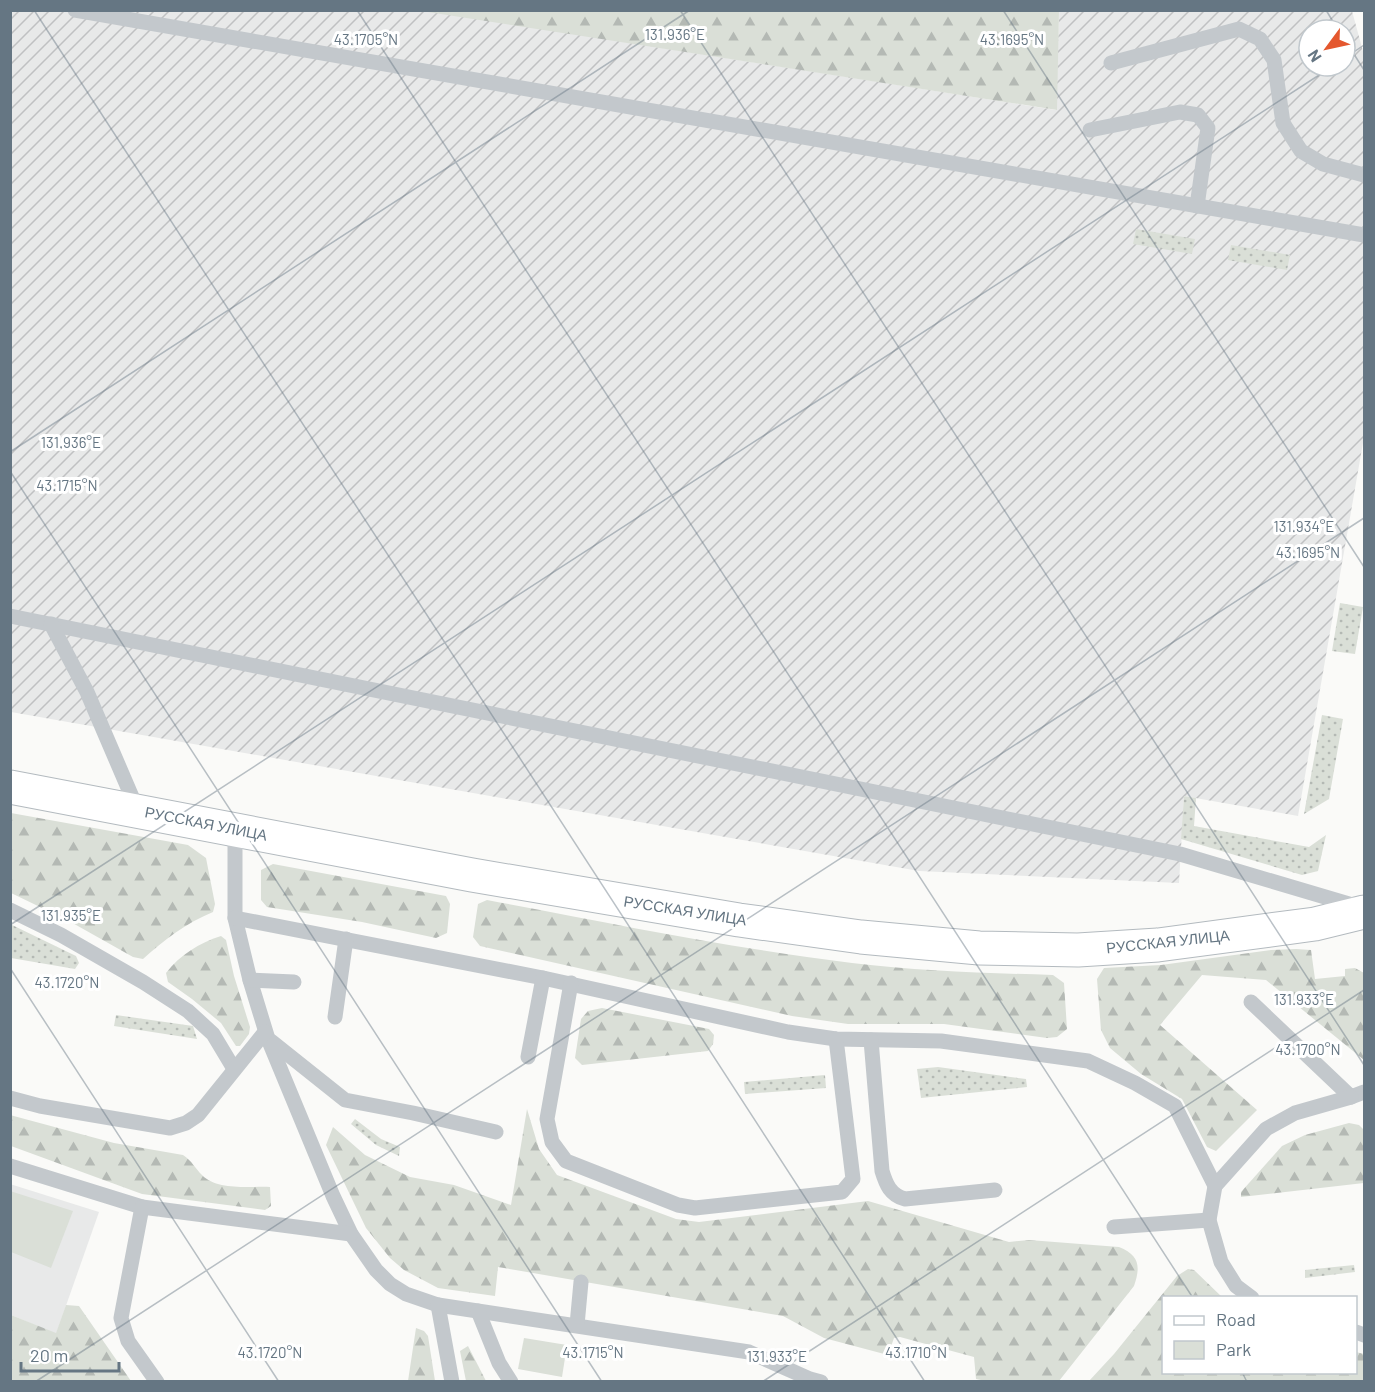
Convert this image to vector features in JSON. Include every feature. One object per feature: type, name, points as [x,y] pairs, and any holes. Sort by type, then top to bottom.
[{"type":"main road","name":"РУССКАЯ УЛИЦА","points":[[10,787],[472,875],[740,920],[861,937],[979,948],[1078,950],[1158,945],[1316,924],[1365,911]]},
{"type":"lane","points":[[75,10],[1365,235]]},
{"type":"lane","points":[[1111,63],[1239,29],[1260,39],[1274,60],[1283,123],[1301,151],[1323,164],[1365,175]]},
{"type":"lane","points":[[1090,130],[1180,112],[1198,116],[1208,128],[1197,206]]},
{"type":"lane","points":[[10,616],[1180,854],[1365,911]]},
{"type":"lane","points":[[51,624],[87,692],[138,810]]},
{"type":"lane","points":[[235,829],[235,918],[250,980],[267,1035],[333,1196],[351,1234],[376,1270],[390,1284],[406,1294],[438,1305],[749,1352],[821,1382]]},
{"type":"lane","points":[[10,910],[61,935],[188,1011],[213,1034],[234,1069]]},
{"type":"lane","points":[[235,918],[570,983],[788,1032],[836,1039],[941,1041],[1088,1061],[1135,1083],[1175,1106],[1215,1186]]},
{"type":"lane","points":[[335,1017],[346,939]]},
{"type":"lane","points":[[528,1057],[543,978]]},
{"type":"lane","points":[[250,980],[294,982]]},
{"type":"lane","points":[[570,983],[547,1119],[552,1142],[566,1161],[678,1205],[695,1208],[842,1192],[853,1179],[836,1039]]},
{"type":"lane","points":[[1251,1002],[1358,1094]]},
{"type":"lane","points":[[10,1098],[40,1106],[170,1128],[186,1123],[198,1115],[234,1069],[267,1035]]},
{"type":"lane","points":[[267,1035],[345,1100],[496,1132]]},
{"type":"lane","points":[[871,1040],[882,1171],[887,1186],[897,1197],[905,1199],[996,1190]]},
{"type":"lane","points":[[1249,1296],[1236,1286],[1221,1262],[1209,1220],[1215,1186],[1266,1129],[1295,1113],[1358,1094]]},
{"type":"lane","points":[[10,1166],[142,1207],[351,1234]]},
{"type":"lane","points":[[142,1207],[121,1318],[128,1341],[158,1382]]},
{"type":"lane","points":[[1114,1227],[1209,1220]]},
{"type":"lane","points":[[577,1325],[581,1282]]},
{"type":"lane","points":[[438,1305],[452,1382]]},
{"type":"lane","points":[[478,1311],[499,1363],[511,1382]]},
{"type":"shaded area","points":[[10,11],[429,11],[1056,110],[1059,11],[1352,11],[1354,18],[1297,18],[1297,78],[1357,78],[1357,29],[1364,55],[1364,437],[1298,816],[1184,796],[1179,883],[919,871],[11,712]]},
{"type":"shaded area","points":[[10,1184],[99,1212],[56,1334],[11,1315]]},
{"type":"green space","points":[[291,11],[1059,11],[1057,110],[428,12]]},
{"type":"green space","points":[[1136,229],[1195,239],[1192,254],[1133,244]]},
{"type":"green space","points":[[1231,245],[1290,255],[1287,270],[1228,260]]},
{"type":"green space","points":[[1340,603],[1363,607],[1355,654],[1332,651]]},
{"type":"green space","points":[[1322,715],[1343,719],[1329,799],[1304,814]]},
{"type":"green space","points":[[1184,796],[1196,798],[1194,826],[1309,847],[1326,835],[1318,871],[1302,875],[1181,839]]},
{"type":"green space","points":[[11,813],[188,845],[206,858],[215,904],[213,912],[176,932],[143,959],[133,957],[69,921],[11,893]]},
{"type":"green space","points":[[273,864],[446,896],[450,904],[447,933],[436,938],[362,922],[267,907],[261,900],[261,870]]},
{"type":"green space","points":[[487,900],[715,943],[806,957],[927,970],[1053,975],[1064,983],[1067,1029],[1057,1037],[1047,1038],[944,1024],[848,1024],[792,1016],[480,946],[473,937],[478,904]]},
{"type":"green space","points":[[10,924],[76,956],[79,963],[75,969],[11,958]]},
{"type":"green space","points":[[221,936],[226,940],[234,976],[250,1027],[249,1034],[240,1046],[236,1046],[221,1023],[168,982],[166,973],[191,950]]},
{"type":"green space","points":[[1271,950],[1311,950],[1315,979],[1345,976],[1345,969],[1355,968],[1364,973],[1364,1060],[1266,980],[1202,975],[1160,1025],[1257,1110],[1216,1151],[1207,1147],[1182,1099],[1141,1074],[1110,1048],[1101,1030],[1097,979],[1104,968],[1161,965]]},
{"type":"green space","points":[[602,1008],[709,1029],[714,1035],[713,1044],[708,1051],[582,1065],[575,1058],[581,1019],[588,1011]]},
{"type":"green space","points":[[116,1015],[193,1026],[197,1039],[114,1026]]},
{"type":"green space","points":[[938,1067],[1026,1079],[1027,1087],[921,1098],[917,1069]]},
{"type":"green space","points":[[825,1075],[826,1088],[745,1094],[744,1082]]},
{"type":"green space","points":[[527,1109],[539,1149],[557,1175],[676,1219],[699,1222],[868,1201],[1009,1242],[1029,1240],[1119,1247],[1131,1254],[1137,1262],[1136,1279],[1134,1286],[1059,1381],[986,1381],[976,1379],[974,1357],[900,1337],[894,1338],[888,1355],[824,1338],[783,1316],[498,1267],[495,1296],[438,1288],[404,1270],[390,1258],[366,1228],[326,1145],[333,1127],[365,1155],[410,1177],[454,1185],[511,1205]]},
{"type":"green space","points":[[10,1115],[114,1143],[183,1155],[202,1175],[216,1183],[234,1187],[270,1187],[271,1206],[265,1210],[142,1194],[11,1146]]},
{"type":"green space","points":[[355,1119],[381,1139],[400,1147],[399,1156],[376,1145],[351,1124]]},
{"type":"green space","points":[[1349,1123],[1359,1125],[1364,1130],[1364,1183],[1241,1197],[1241,1192],[1282,1146],[1305,1135]]},
{"type":"green space","points":[[10,1191],[73,1211],[51,1268],[11,1252]]},
{"type":"green space","points":[[1354,1265],[1355,1272],[1305,1278],[1305,1270]]},
{"type":"green space","points":[[1188,1269],[1194,1270],[1221,1296],[1162,1296],[1162,1374],[1357,1374],[1357,1352],[1364,1354],[1364,1381],[1089,1381],[1114,1354],[1177,1276]]},
{"type":"green space","points":[[66,1305],[79,1306],[131,1381],[11,1381],[11,1315],[56,1333]]},
{"type":"green space","points":[[416,1328],[424,1331],[428,1336],[435,1381],[408,1381]]},
{"type":"green space","points":[[524,1338],[567,1345],[562,1377],[518,1369]]},
{"type":"green space","points":[[468,1346],[486,1381],[466,1381],[460,1351]]}]
